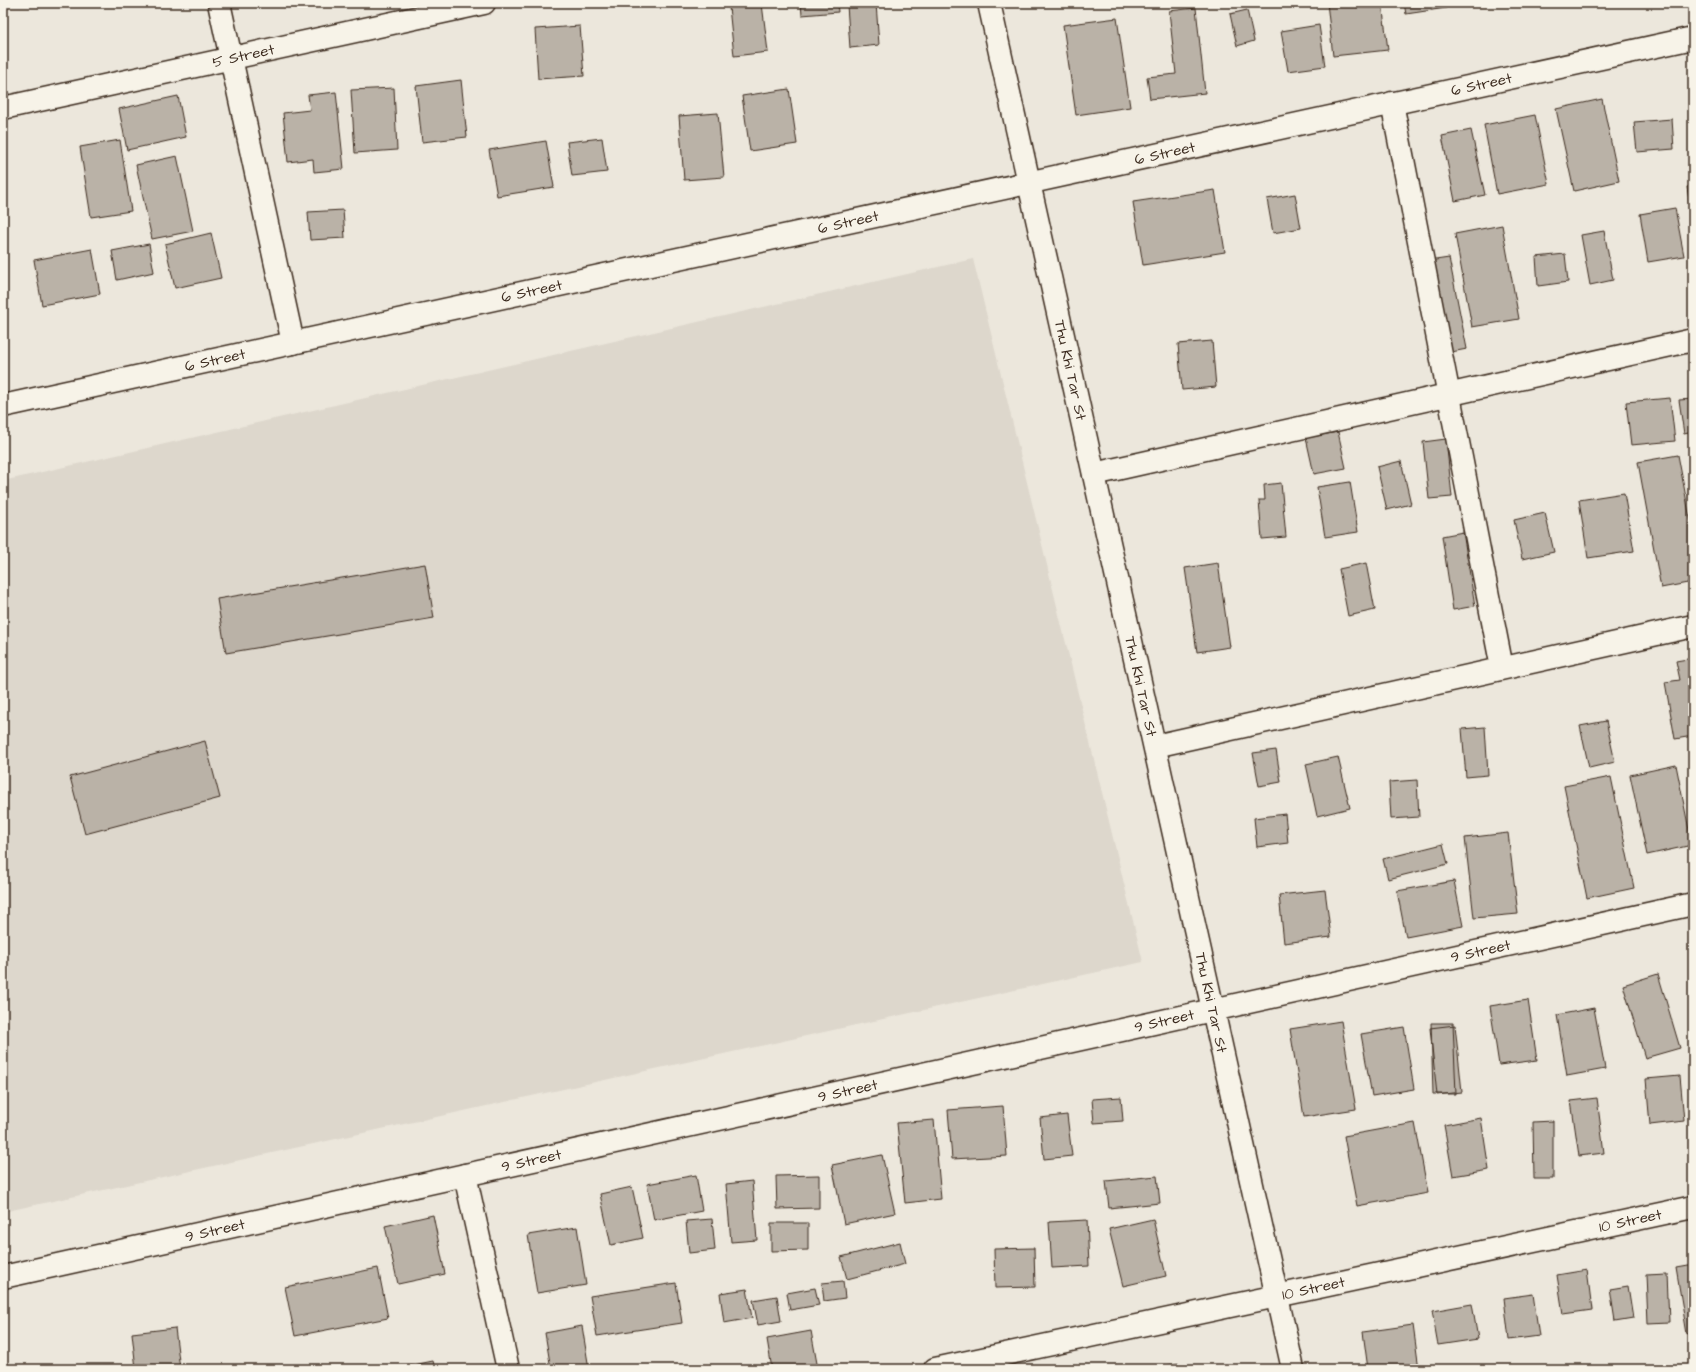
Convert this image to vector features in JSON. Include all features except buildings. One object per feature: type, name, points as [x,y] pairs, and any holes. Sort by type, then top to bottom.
[{"type":"street","points":[[219,3],[292,343]]},
{"type":"street","name":"5 Street","points":[[3,108],[484,3]]},
{"type":"street","name":"Thu Khi Tar St","points":[[989,3],[1293,1369]]},
{"type":"street","name":"6 Street","points":[[3,406],[1693,38]]},
{"type":"street","points":[[1392,103],[1502,668]]},
{"type":"street","points":[[1094,474],[1693,340]]},
{"type":"street","points":[[1155,746],[1693,626]]},
{"type":"street","name":"9 Street","points":[[3,1277],[1693,904]]},
{"type":"street","points":[[465,1175],[508,1369]]},
{"type":"street","name":"10 Street","points":[[935,1369],[1693,1207]]},
{"type":"shaded area","points":[[973,259],[1143,962],[3,1212],[3,481]]}]
